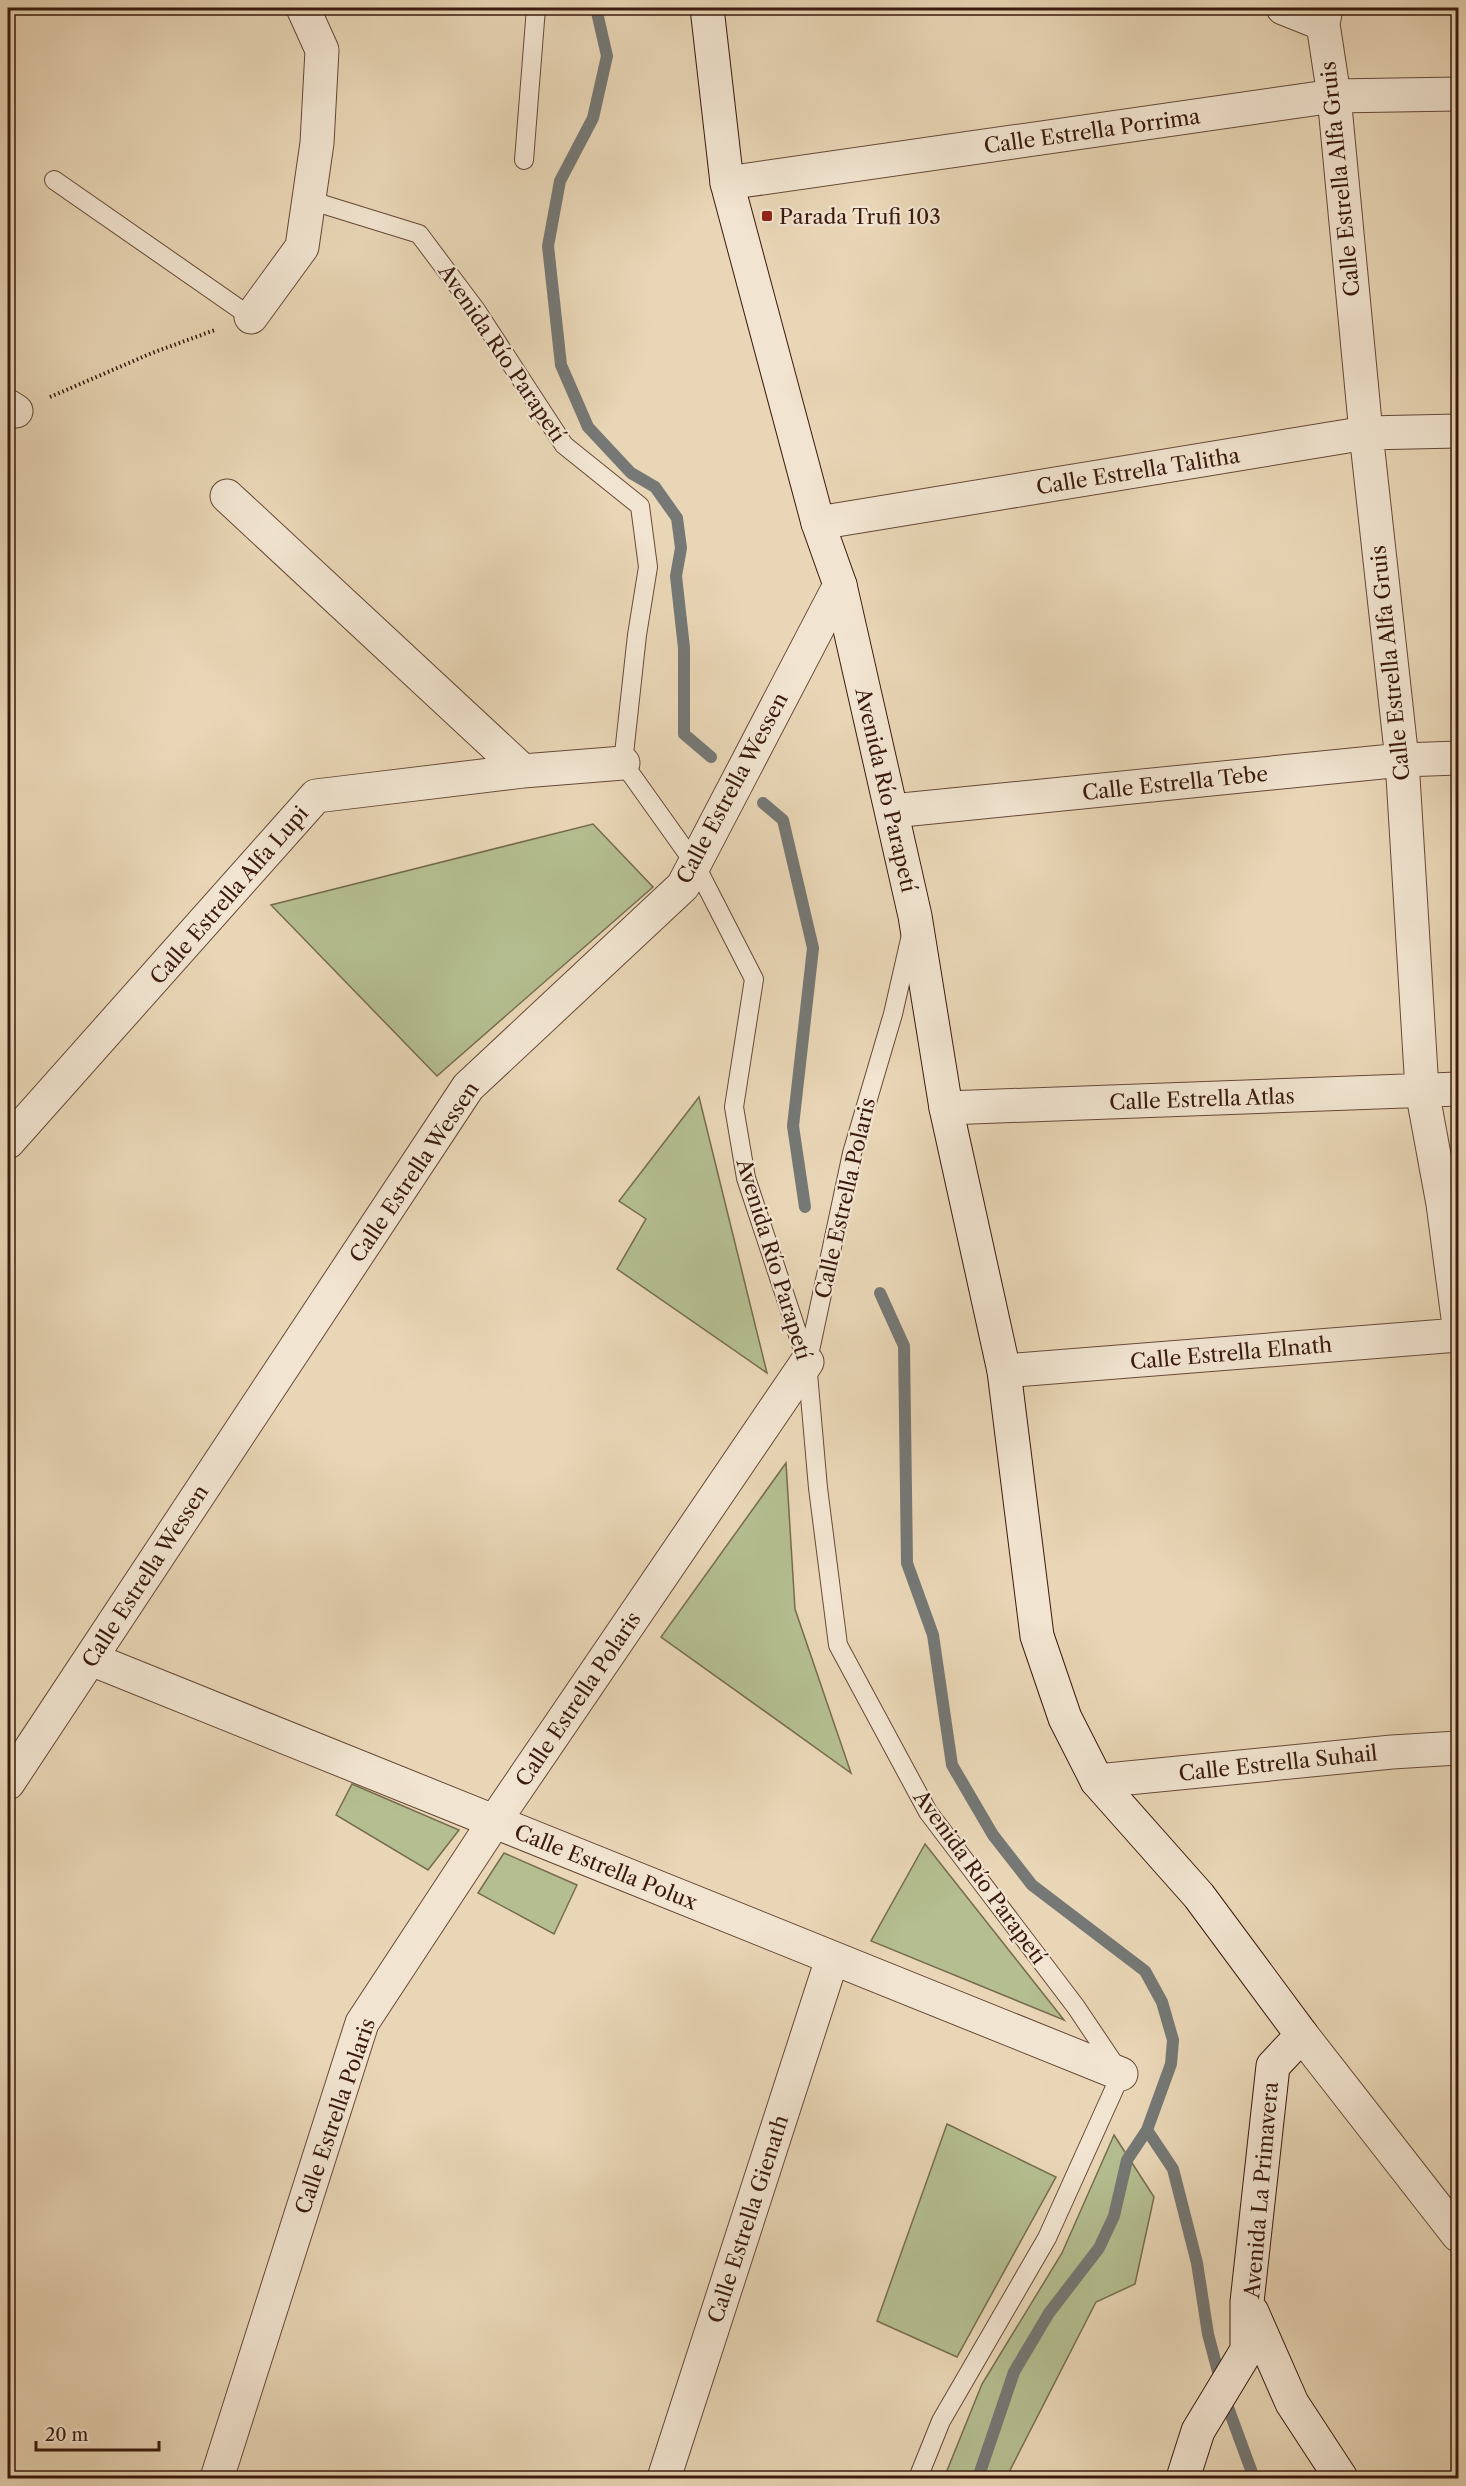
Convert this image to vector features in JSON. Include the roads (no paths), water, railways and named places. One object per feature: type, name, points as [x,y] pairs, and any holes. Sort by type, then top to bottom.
[{"type":"street","points":[[251,317],[302,247],[317,143],[322,50],[303,8]]},
{"type":"street","name":"Avenida Río Parapetí","points":[[707,8],[727,183],[818,524],[840,585],[915,916],[946,1108],[1004,1371],[1037,1636],[1065,1718],[1097,1781],[1199,1896],[1302,2035],[1458,2235]]},
{"type":"street","points":[[1283,8],[1324,16]]},
{"type":"street","name":"Calle Estrella Alfa Gruis","points":[[1324,16],[1402,760],[1422,1090],[1443,1204],[1458,1318]]},
{"type":"street","name":"Calle Estrella Porrima","points":[[727,183],[1334,96],[1458,94]]},
{"type":"street","name":"Calle Estrella Talitha","points":[[818,524],[1366,433],[1458,431]]},
{"type":"street","points":[[227,496],[523,771]]},
{"type":"street","name":"Calle Estrella Wessen","points":[[8,1783],[468,1087],[683,886],[840,585]]},
{"type":"street","name":"Calle Estrella Tebe","points":[[892,811],[1402,760],[1458,758]]},
{"type":"street","name":"Calle Estrella Alfa Lupi","points":[[8,1142],[316,796],[523,771],[622,763]]},
{"type":"street","name":"Calle Estrella Atlas","points":[[946,1108],[1458,1089]]},
{"type":"street","name":"Calle Estrella Elnath","points":[[1004,1371],[1458,1335]]},
{"type":"street","name":"Calle Estrella Polaris","points":[[218,2478],[362,2023],[494,1822],[807,1362]]},
{"type":"street","name":"Calle Estrella Polux","points":[[91,1659],[1121,2074]]},
{"type":"street","name":"Calle Estrella Suhail","points":[[1097,1781],[1392,1752],[1458,1748]]},
{"type":"street","name":"Calle Estrella Gienath","points":[[664,2478],[832,1959]]},
{"type":"street","name":"Avenida La Primavera","points":[[1302,2035],[1273,2066],[1247,2302],[1292,2403],[1341,2478]]},
{"type":"street","points":[[1183,2478],[1198,2431],[1247,2350],[1247,2302]]},
{"type":"lane","points":[[524,160],[536,8]]},
{"type":"lane","points":[[54,180],[251,317]]},
{"type":"lane","name":"Avenida Río Parapetí","points":[[309,200],[419,234],[476,310],[564,445],[640,506],[648,567],[637,635],[622,763],[695,864],[754,979],[734,1107],[746,1178],[807,1362],[818,1488],[838,1645],[928,1812],[1076,2007],[1121,2074]]},
{"type":"lane","name":"Calle Estrella Polaris","points":[[807,1362],[852,1153],[893,1014],[915,916]]},
{"type":"lane","points":[[918,2478],[941,2421],[1047,2238],[1121,2074]]},
{"type":"waterway","points":[[596,8],[607,56],[593,118],[560,181],[548,246],[561,365],[588,427],[631,473],[655,487],[677,518],[681,548],[676,576],[684,648],[684,734],[711,757]]},
{"type":"waterway","points":[[763,803],[783,820],[813,948],[793,1126],[805,1207]]},
{"type":"waterway","points":[[880,1293],[904,1346],[907,1563],[933,1635],[952,1765],[993,1835],[1032,1885],[1145,1971],[1162,2002],[1173,2040],[1171,2064],[1147,2130],[1173,2169],[1197,2263],[1208,2334],[1226,2402],[1254,2478]]},
{"type":"waterway","points":[[978,2478],[1014,2372],[1049,2313],[1099,2248],[1114,2216],[1127,2160],[1147,2130]]},
{"type":"place","name":"Parada Trufi 103","points":[[767,216]]}]
